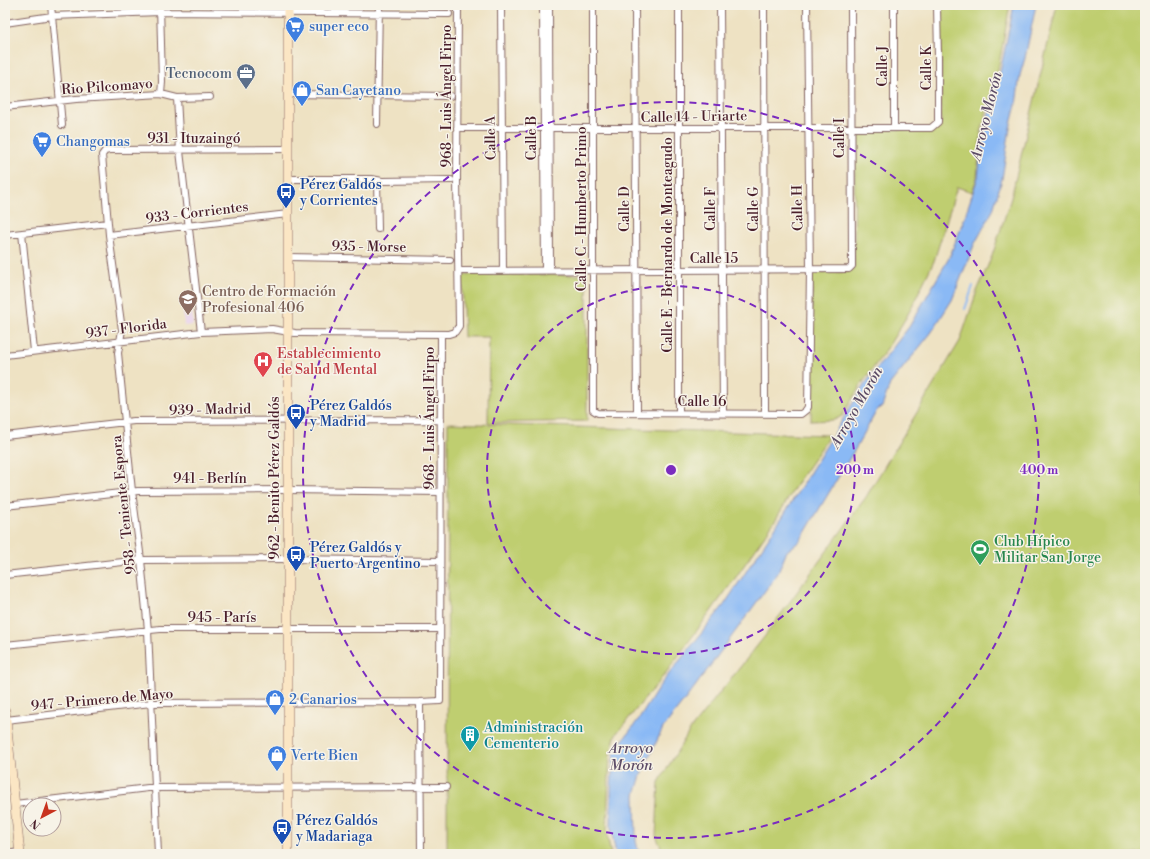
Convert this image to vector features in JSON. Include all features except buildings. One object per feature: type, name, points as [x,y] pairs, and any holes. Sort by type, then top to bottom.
[{"type":"main road","name":"962 - Benito Pérez Galdós","points":[[288,9],[288,854]]},
{"type":"main road","points":[[5,711],[7,753],[20,853]]},
{"type":"street","points":[[51,5],[62,125]]},
{"type":"street","points":[[160,5],[161,94]]},
{"type":"street","points":[[377,124],[379,5]]},
{"type":"street","name":"968 - Luis Ángel Firpo","points":[[440,701],[441,334],[452,334],[458,330],[459,326],[457,128],[458,5]]},
{"type":"street","name":"Calle A","points":[[501,5],[503,270]]},
{"type":"street","name":"Calle B","points":[[543,5],[548,270]]},
{"type":"street","name":"Calle B","points":[[546,128],[549,5]]},
{"type":"street","name":"Calle C - Humberto Primo","points":[[593,5],[593,408],[595,412]]},
{"type":"street","name":"Calle D","points":[[635,5],[637,413]]},
{"type":"street","name":"Calle E - Bernardo de Monteagudo","points":[[679,5],[679,413]]},
{"type":"street","name":"Calle F","points":[[720,5],[723,413]]},
{"type":"street","name":"Calle G","points":[[764,5],[765,414]]},
{"type":"street","name":"Calle H","points":[[806,410],[808,407],[810,270],[807,5]]},
{"type":"street","name":"Calle I","points":[[849,269],[852,266],[851,5]]},
{"type":"street","name":"Calle J","points":[[894,5],[894,127]]},
{"type":"street","name":"Calle K","points":[[931,128],[938,122],[937,5]]},
{"type":"street","points":[[5,22],[52,16],[288,9],[448,14]]},
{"type":"street","name":"Rio Pilcomayo","points":[[5,107],[60,101],[161,94],[177,98],[210,97]]},
{"type":"street","points":[[288,94],[450,96]]},
{"type":"street","points":[[177,98],[180,150],[200,332]]},
{"type":"street","name":"Calle 14 - Uriarte","points":[[457,128],[931,128]]},
{"type":"street","name":"931 - Ituzaingó","points":[[102,155],[109,150],[288,149]]},
{"type":"street","name":"958 - Teniente Espora","points":[[102,155],[109,235],[122,330],[118,353],[148,630],[158,854]]},
{"type":"street","points":[[288,179],[451,180]]},
{"type":"street","points":[[377,180],[378,229]]},
{"type":"street","name":"933 - Corrientes","points":[[109,235],[288,214]]},
{"type":"street","points":[[5,235],[108,223]]},
{"type":"street","points":[[22,233],[34,351]]},
{"type":"street","name":"935 - Morse","points":[[288,257],[450,260]]},
{"type":"street","name":"Calle 15","points":[[459,272],[503,270],[679,271],[849,269]]},
{"type":"street","name":"937 - Florida","points":[[5,355],[200,332],[266,329],[295,333],[441,334]]},
{"type":"street","name":"Calle 16","points":[[595,412],[801,414],[806,410]]},
{"type":"street","name":"939 - Madrid","points":[[5,436],[126,422],[441,420]]},
{"type":"street","name":"941 - Berlín","points":[[5,506],[132,491],[288,490],[440,492]]},
{"type":"street","points":[[5,576],[141,560],[288,559],[440,561]]},
{"type":"street","name":"945 - París","points":[[5,646],[148,630],[440,629]]},
{"type":"street","name":"947 - Primero de Mayo","points":[[6,720],[151,704],[440,701]]},
{"type":"street","points":[[420,702],[421,854]]},
{"type":"street","points":[[14,804],[155,788],[446,787]]},
{"type":"street","points":[[5,854],[20,853]]},
{"type":"shaded area","name":"Centro de Formación Profesional 406","points":[[192,306],[193,325],[184,326],[183,308]]},
{"type":"green space","points":[[941,5],[1010,5],[998,70],[981,133],[977,178],[972,192],[957,187],[934,261],[907,316],[842,416],[834,420],[811,421],[812,272],[849,272],[854,267],[855,133],[859,130],[935,129],[941,123]]},
{"type":"green space","name":"Club Hípico Militar San Jorge","points":[[1057,5],[1145,5],[1145,854],[664,854],[656,836],[659,782],[690,730],[765,636],[866,497],[960,341],[977,291],[992,256],[1011,198]]},
{"type":"green space","points":[[462,274],[587,275],[587,421],[488,423],[489,337],[464,337]]},
{"type":"green space","points":[[448,423],[828,435],[826,441],[799,480],[776,519],[736,577],[665,674],[616,734],[610,755],[608,798],[607,834],[611,854],[447,854]]},
{"type":"water","name":"Arroyo Morón","points":[[1014,5],[1036,5],[1020,75],[1002,179],[993,210],[974,245],[952,300],[931,333],[890,384],[882,407],[877,410],[800,541],[787,551],[778,573],[663,728],[642,772],[635,795],[636,841],[639,854],[616,854],[611,828],[611,787],[614,752],[641,716],[661,684],[724,605],[783,516],[864,385],[909,327],[949,258],[978,177],[983,133],[996,91]]},
{"type":"waterway","points":[[965,309],[973,286]]},
{"type":"place","name":"super eco","points":[[295,43]]},
{"type":"place","name":"Tecnocom","points":[[246,90]]},
{"type":"place","name":"San Cayetano","points":[[302,107]]},
{"type":"place","name":"Changomas","points":[[42,158]]},
{"type":"place","name":"Pérez Galdós y Corrientes","points":[[286,209]]},
{"type":"place","name":"Centro de Formación Profesional 406","points":[[188,316]]},
{"type":"place","name":"Establecimiento de Salud Mental","points":[[263,378]]},
{"type":"place","name":"Pérez Galdós y Madrid","points":[[296,430]]},
{"type":"place","name":"Club Hípico Militar San Jorge","points":[[980,566]]},
{"type":"place","name":"Pérez Galdós y Puerto Argentino","points":[[296,572]]},
{"type":"place","name":"2 Canarios","points":[[275,716]]},
{"type":"place","name":"Administración Cementerio","points":[[470,752]]},
{"type":"place","name":"Verte Bien","points":[[277,772]]},
{"type":"place","name":"Pérez Galdós y Madariaga","points":[[282,845]]}]
